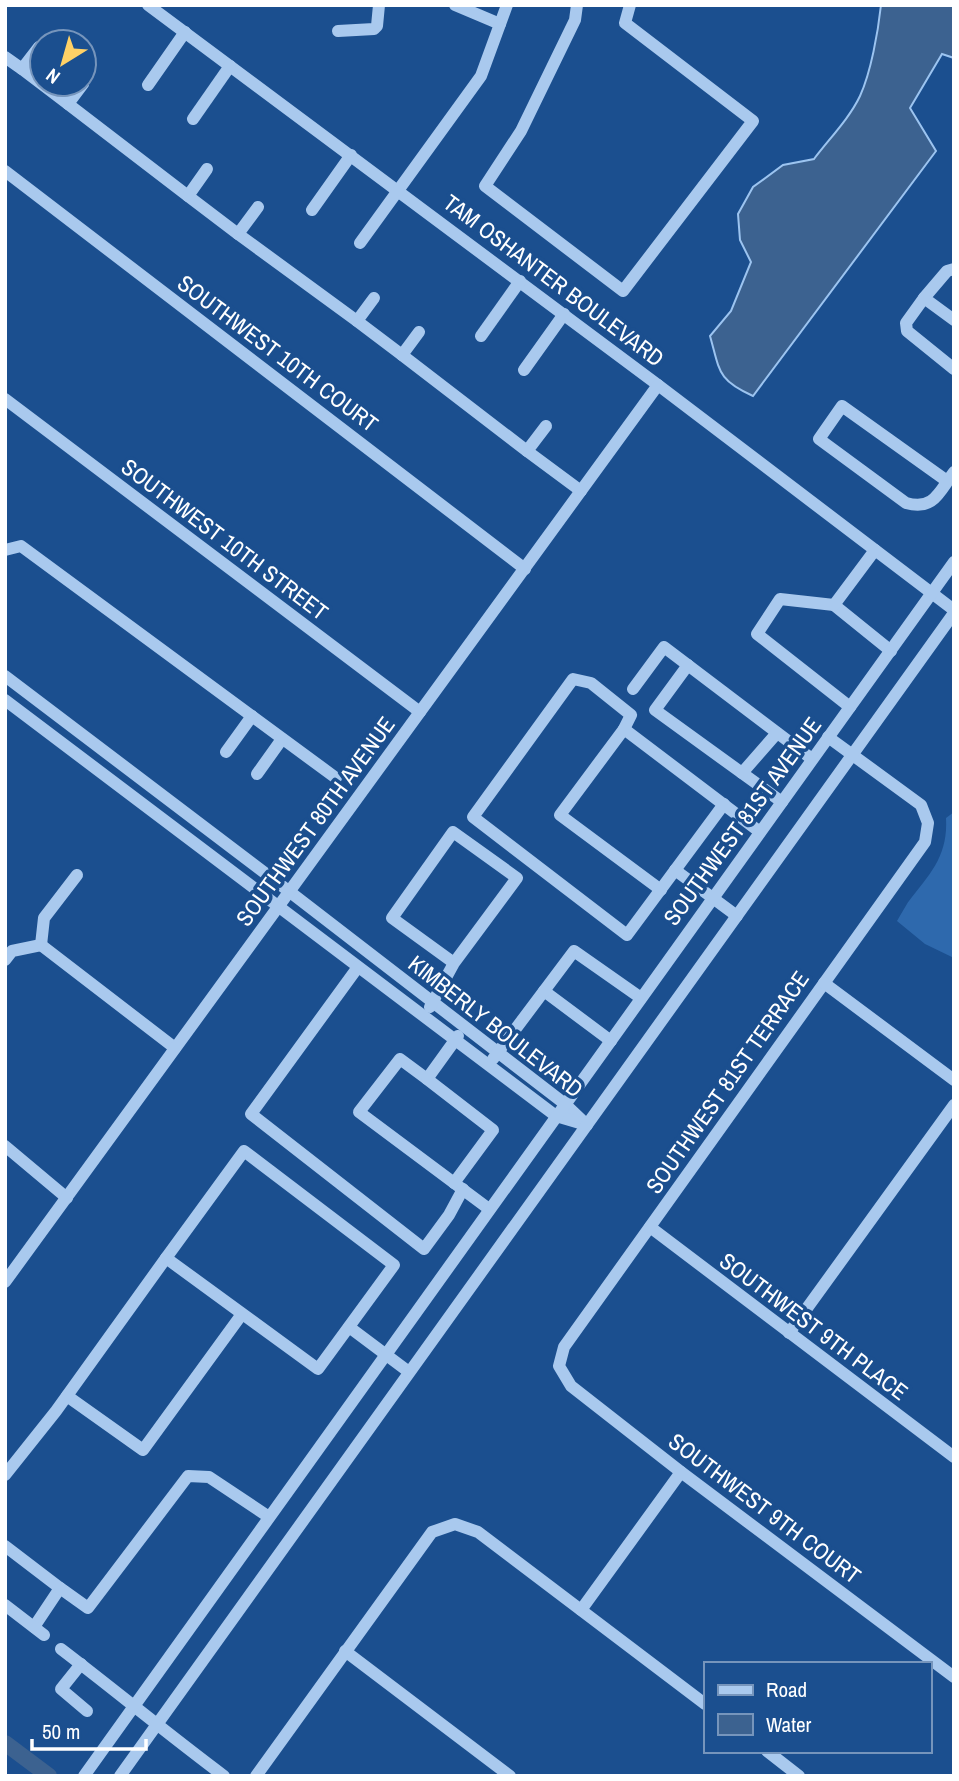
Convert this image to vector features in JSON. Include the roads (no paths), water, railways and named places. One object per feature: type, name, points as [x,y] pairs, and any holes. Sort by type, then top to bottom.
[{"type":"street","name":"TAM OSHANTER BOULEVARD","points":[[148,5],[564,314],[954,612]]},
{"type":"street","points":[[338,31],[374,29],[377,26],[379,5]]},
{"type":"street","points":[[456,5],[500,24]]},
{"type":"street","points":[[360,243],[481,76],[507,5]]},
{"type":"street","points":[[578,5],[575,20],[521,131],[485,186],[623,291],[753,121],[625,23],[630,5]]},
{"type":"street","points":[[148,85],[185,32]]},
{"type":"street","points":[[5,57],[581,491]]},
{"type":"street","points":[[22,69],[28,61]]},
{"type":"street","points":[[193,119],[230,66]]},
{"type":"street","points":[[68,104],[73,98]]},
{"type":"street","points":[[312,211],[351,155]]},
{"type":"street","points":[[188,196],[207,169]]},
{"type":"street","name":"SOUTHWEST 10TH COURT","points":[[5,171],[525,569]]},
{"type":"street","points":[[238,233],[258,207]]},
{"type":"street","points":[[954,269],[947,271],[906,323],[907,331],[954,369]]},
{"type":"street","points":[[481,336],[520,281]]},
{"type":"street","points":[[357,321],[374,298]]},
{"type":"street","points":[[924,298],[954,320]]},
{"type":"street","points":[[524,370],[564,314]]},
{"type":"street","points":[[402,355],[419,332]]},
{"type":"street","name":"SOUTHWEST 80TH AVENUE","points":[[5,1283],[658,385]]},
{"type":"street","name":"SOUTHWEST 10TH STREET","points":[[5,399],[420,712]]},
{"type":"street","points":[[842,406],[950,476],[932,502],[920,507],[906,503],[818,439],[842,406]]},
{"type":"street","points":[[527,451],[546,426]]},
{"type":"street","points":[[5,550],[21,546],[336,778]]},
{"type":"street","points":[[834,605],[875,550]]},
{"type":"street","name":"SOUTHWEST 81ST AVENUE","points":[[83,1776],[954,562]]},
{"type":"street","points":[[850,707],[757,634],[780,599],[834,605],[891,650]]},
{"type":"street","points":[[120,1776],[954,612]]},
{"type":"street","points":[[633,689],[664,647],[812,760]]},
{"type":"street","points":[[688,665],[655,710],[782,802]]},
{"type":"street","name":"KIMBERLY BOULEVARD","points":[[5,676],[565,1104],[587,1125]]},
{"type":"street","points":[[661,890],[561,815],[624,729],[631,715],[591,683],[573,679],[473,817],[627,935],[661,890],[676,870],[724,804]]},
{"type":"street","name":"KIMBERLY BOULEVARD","points":[[5,700],[556,1116],[587,1125]]},
{"type":"street","points":[[226,752],[252,716]]},
{"type":"street","points":[[624,729],[760,832]]},
{"type":"street","points":[[742,773],[777,733]]},
{"type":"street","points":[[828,737],[852,755]]},
{"type":"street","points":[[257,774],[282,739]]},
{"type":"street","name":"SOUTHWEST 81ST TERRACE","points":[[559,1366],[564,1347],[925,842],[928,823],[921,805],[852,755]]},
{"type":"street","points":[[425,1017],[454,963],[517,878],[453,832],[392,918],[454,963]]},
{"type":"street","points":[[676,870],[737,916]]},
{"type":"street","points":[[41,945],[44,918],[77,875]]},
{"type":"street","points":[[5,960],[12,951],[41,945],[176,1048]]},
{"type":"street","points":[[488,1066],[574,951],[641,998]]},
{"type":"street","points":[[358,967],[251,1114],[424,1249],[449,1215],[458,1186],[493,1130],[400,1059],[359,1112],[458,1186],[489,1209]]},
{"type":"street","points":[[824,983],[954,1080]]},
{"type":"street","points":[[544,991],[611,1041]]},
{"type":"street","points":[[427,1079],[464,1027]]},
{"type":"street","points":[[789,1333],[954,1105]]},
{"type":"street","points":[[5,1146],[67,1198]]},
{"type":"street","points":[[5,1475],[67,1396],[166,1258],[244,1151],[394,1265],[318,1369],[166,1258]]},
{"type":"street","name":"SOUTHWEST 9TH PLACE","points":[[650,1227],[954,1457]]},
{"type":"street","points":[[67,1396],[143,1450],[242,1314]]},
{"type":"street","points":[[349,1327],[410,1372]]},
{"type":"street","name":"SOUTHWEST 9TH COURT","points":[[559,1366],[571,1386],[954,1677]]},
{"type":"street","points":[[582,1610],[681,1472]]},
{"type":"street","points":[[5,1546],[88,1608],[188,1476],[209,1477],[269,1517]]},
{"type":"street","points":[[256,1776],[432,1532],[455,1524],[478,1532],[704,1703]]},
{"type":"street","points":[[5,1605],[39,1631],[60,1588]]},
{"type":"street","points":[[61,1649],[134,1705],[156,1726],[224,1776]]},
{"type":"street","points":[[345,1651],[510,1776]]},
{"type":"street","points":[[81,1664],[61,1689],[87,1712]]},
{"type":"street","points":[[770,1753],[799,1776]]},
{"type":"water","points":[[881,5],[954,5],[954,58],[942,54],[910,108],[936,151],[753,396],[726,379],[710,336],[731,311],[751,262],[740,240],[738,214],[753,187],[783,165],[814,159],[850,113],[868,75]]},
{"type":"waterway","points":[[5,1743],[49,1776]]}]
